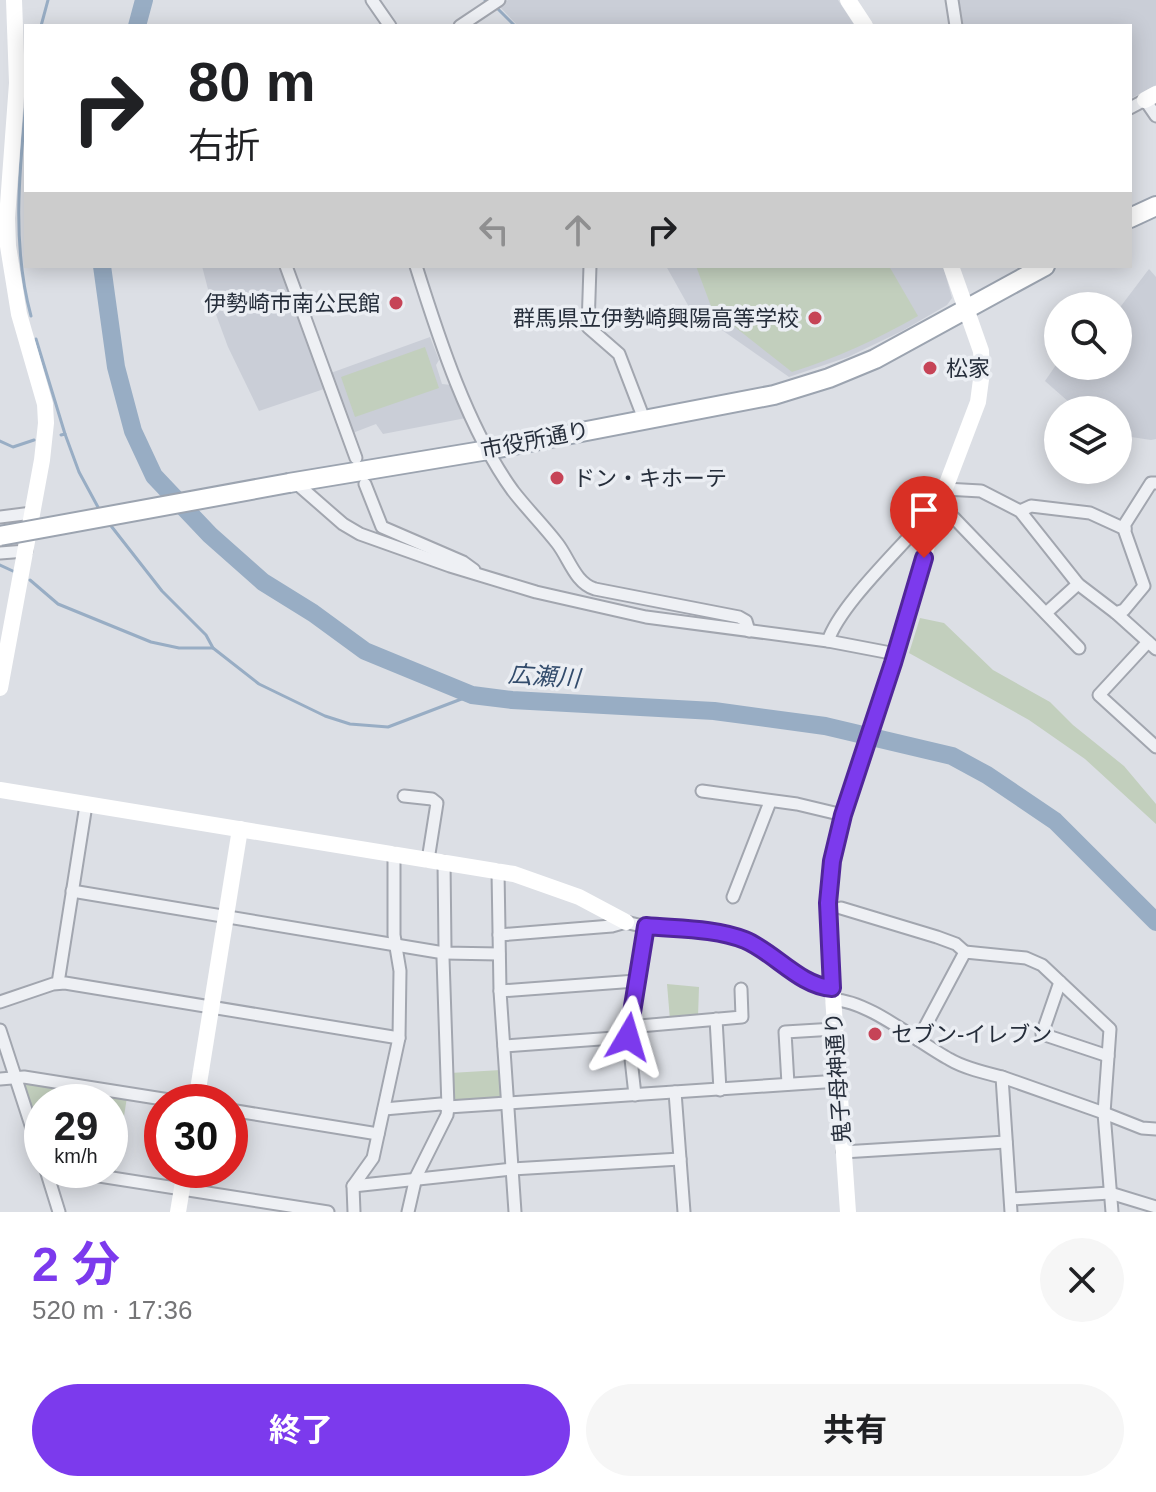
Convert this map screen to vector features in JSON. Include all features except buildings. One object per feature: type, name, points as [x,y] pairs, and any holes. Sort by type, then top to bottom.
[{"type":"main road","points":[[1132,217],[1156,206]]},
{"type":"main road","name":"市役所通り","points":[[0,536],[488,450],[749,400],[829,378],[875,359],[1041,268]]},
{"type":"street","points":[[0,688],[26,551],[46,414],[13,284],[7,218],[6,150],[17,49],[14,0]]},
{"type":"street","points":[[372,0],[389,24]]},
{"type":"street","points":[[463,24],[499,0]]},
{"type":"street","points":[[848,0],[864,24]]},
{"type":"street","points":[[952,0],[956,24]]},
{"type":"street","points":[[1144,101],[1156,116]]},
{"type":"street","points":[[287,268],[382,527],[463,562],[481,576]]},
{"type":"street","points":[[417,268],[441,344],[488,450],[513,490],[558,543],[587,586],[739,617],[746,621],[749,631]]},
{"type":"street","points":[[590,268],[588,327],[619,354],[644,419]]},
{"type":"street","points":[[296,482],[343,524],[360,534],[481,576],[608,611],[683,624],[828,641],[895,659],[937,511],[976,411],[981,389],[981,351],[952,268]]},
{"type":"street","points":[[1116,613],[1124,610],[1144,586],[1125,524],[1151,483],[1156,483]]},
{"type":"street","points":[[945,489],[981,491],[1020,511],[1078,584],[1152,646],[1099,695],[1156,747]]},
{"type":"street","points":[[1020,511],[1031,506],[1090,513],[1125,529]]},
{"type":"street","points":[[937,511],[951,515],[1079,648]]},
{"type":"street","points":[[828,641],[854,599],[923,521],[937,511]]},
{"type":"street","points":[[0,517],[32,513]]},
{"type":"street","points":[[0,553],[26,551]]},
{"type":"street","points":[[1046,613],[1078,584]]},
{"type":"street","name":"鬼子母神通り","points":[[848,1212],[829,927],[830,875],[846,808],[895,659]]},
{"type":"street","points":[[0,790],[498,871],[562,890],[626,922],[738,937],[762,948],[833,994],[951,1061],[1142,1128],[1156,1129]]},
{"type":"street","points":[[702,791],[770,802],[846,808]]},
{"type":"street","points":[[404,796],[432,799],[437,803],[436,861],[444,953],[448,1107],[447,1115],[416,1177],[408,1212]]},
{"type":"street","points":[[733,897],[770,802]]},
{"type":"street","points":[[58,983],[86,805]]},
{"type":"street","points":[[198,1084],[240,829]]},
{"type":"street","points":[[354,1212],[353,1186],[373,1158],[399,1038],[400,971],[396,944],[394,854]]},
{"type":"street","points":[[498,871],[500,991],[515,1212]]},
{"type":"street","points":[[72,891],[444,953],[499,954]]},
{"type":"street","points":[[841,908],[947,940],[965,952],[1026,958],[1042,965],[1110,1029],[1104,1113],[1112,1212]]},
{"type":"street","points":[[499,935],[612,926],[626,922]]},
{"type":"street","points":[[635,1095],[628,1032],[646,926]]},
{"type":"street","points":[[918,1040],[965,952]]},
{"type":"street","points":[[500,991],[636,981]]},
{"type":"street","points":[[1060,982],[1042,1034],[1108,1056]]},
{"type":"street","points":[[0,1002],[58,983],[399,1038]]},
{"type":"street","points":[[504,1046],[742,1017],[741,989]]},
{"type":"street","points":[[716,1019],[720,1090]]},
{"type":"street","points":[[788,1084],[785,1032],[835,1029]]},
{"type":"street","points":[[0,1030],[24,1104]]},
{"type":"street","points":[[0,1079],[15,1076],[144,1096]]},
{"type":"street","points":[[1002,1077],[1011,1212]]},
{"type":"street","points":[[384,1109],[441,1104],[448,1107],[508,1104],[839,1081]]},
{"type":"street","points":[[675,1092],[684,1212]]},
{"type":"street","points":[[248,1113],[378,1134]]},
{"type":"street","points":[[843,1152],[1006,1142]]},
{"type":"street","points":[[353,1186],[512,1169],[680,1159]]},
{"type":"street","points":[[128,1181],[268,1208],[328,1212]]},
{"type":"street","points":[[52,1188],[59,1212]]},
{"type":"street","points":[[178,1212],[182,1190]]},
{"type":"street","points":[[1011,1199],[1110,1193],[1156,1207]]},
{"type":"shaded area","points":[[508,0],[838,0],[854,24],[516,24],[499,6]]},
{"type":"shaded area","points":[[957,0],[1156,0],[1156,85],[1132,98],[1132,24],[962,24]]},
{"type":"shaded area","points":[[203,268],[284,268],[327,388],[259,411],[228,347]]},
{"type":"shaded area","name":"群馬県立伊勢崎興陽高等学校","points":[[667,268],[944,268],[952,298],[947,305],[902,331],[848,357],[789,377],[689,307]]},
{"type":"shaded area","points":[[1149,269],[1156,277],[1156,439],[1151,440],[1132,437],[1132,396],[1062,396],[1045,381],[1132,380],[1132,292]]},
{"type":"shaded area","points":[[430,337],[439,360],[436,365],[442,384],[451,385],[466,418],[383,434],[376,424],[350,434],[328,374]]},
{"type":"green space","name":"群馬県立伊勢崎興陽高等学校","points":[[697,268],[890,268],[918,316],[825,361],[792,372],[712,309]]},
{"type":"green space","points":[[425,347],[439,388],[355,417],[341,377]]},
{"type":"green space","points":[[920,618],[944,623],[993,670],[1050,702],[1124,766],[1156,804],[1156,824],[1085,759],[1029,720],[909,653]]},
{"type":"green space","points":[[667,984],[699,987],[698,1017],[670,1020]]},
{"type":"green space","points":[[501,1070],[503,1096],[500,1099],[454,1103],[451,1099],[450,1073]]},
{"type":"waterway","points":[[42,24],[48,0]]},
{"type":"waterway","name":"広瀬川","points":[[138,24],[144,0]]},
{"type":"waterway","points":[[497,8],[513,24]]},
{"type":"waterway","points":[[24,125],[19,183],[19,237],[31,316]]},
{"type":"waterway","name":"広瀬川","points":[[102,268],[116,367],[133,431],[154,476],[210,535],[263,582],[365,651],[472,695],[714,711],[825,726],[952,756],[987,775],[1055,821],[1156,922]]},
{"type":"waterway","points":[[36,339],[65,434]]},
{"type":"waterway","points":[[61,435],[65,434],[79,472],[99,509]]},
{"type":"waterway","points":[[0,441],[13,447],[34,440]]},
{"type":"waterway","points":[[108,522],[162,591],[206,635],[213,648]]},
{"type":"waterway","points":[[0,565],[15,572]]},
{"type":"waterway","points":[[30,580],[58,604],[151,642],[179,648],[213,648],[259,684],[325,716],[350,724],[388,727],[472,695]]},
{"type":"place","name":"伊勢崎市南公民館","points":[[396,303]]},
{"type":"place","name":"群馬県立伊勢崎興陽高等学校","points":[[815,318]]},
{"type":"place","name":"松家","points":[[930,368]]},
{"type":"place","name":"ドン・キホーテ","points":[[557,478]]},
{"type":"place","name":"セブン-イレブン","points":[[875,1034]]},
{"type":"route","points":[[628,1037],[646,926],[738,937],[762,948],[820,986],[832,988],[828,903],[832,861],[843,815],[924,558]]}]
